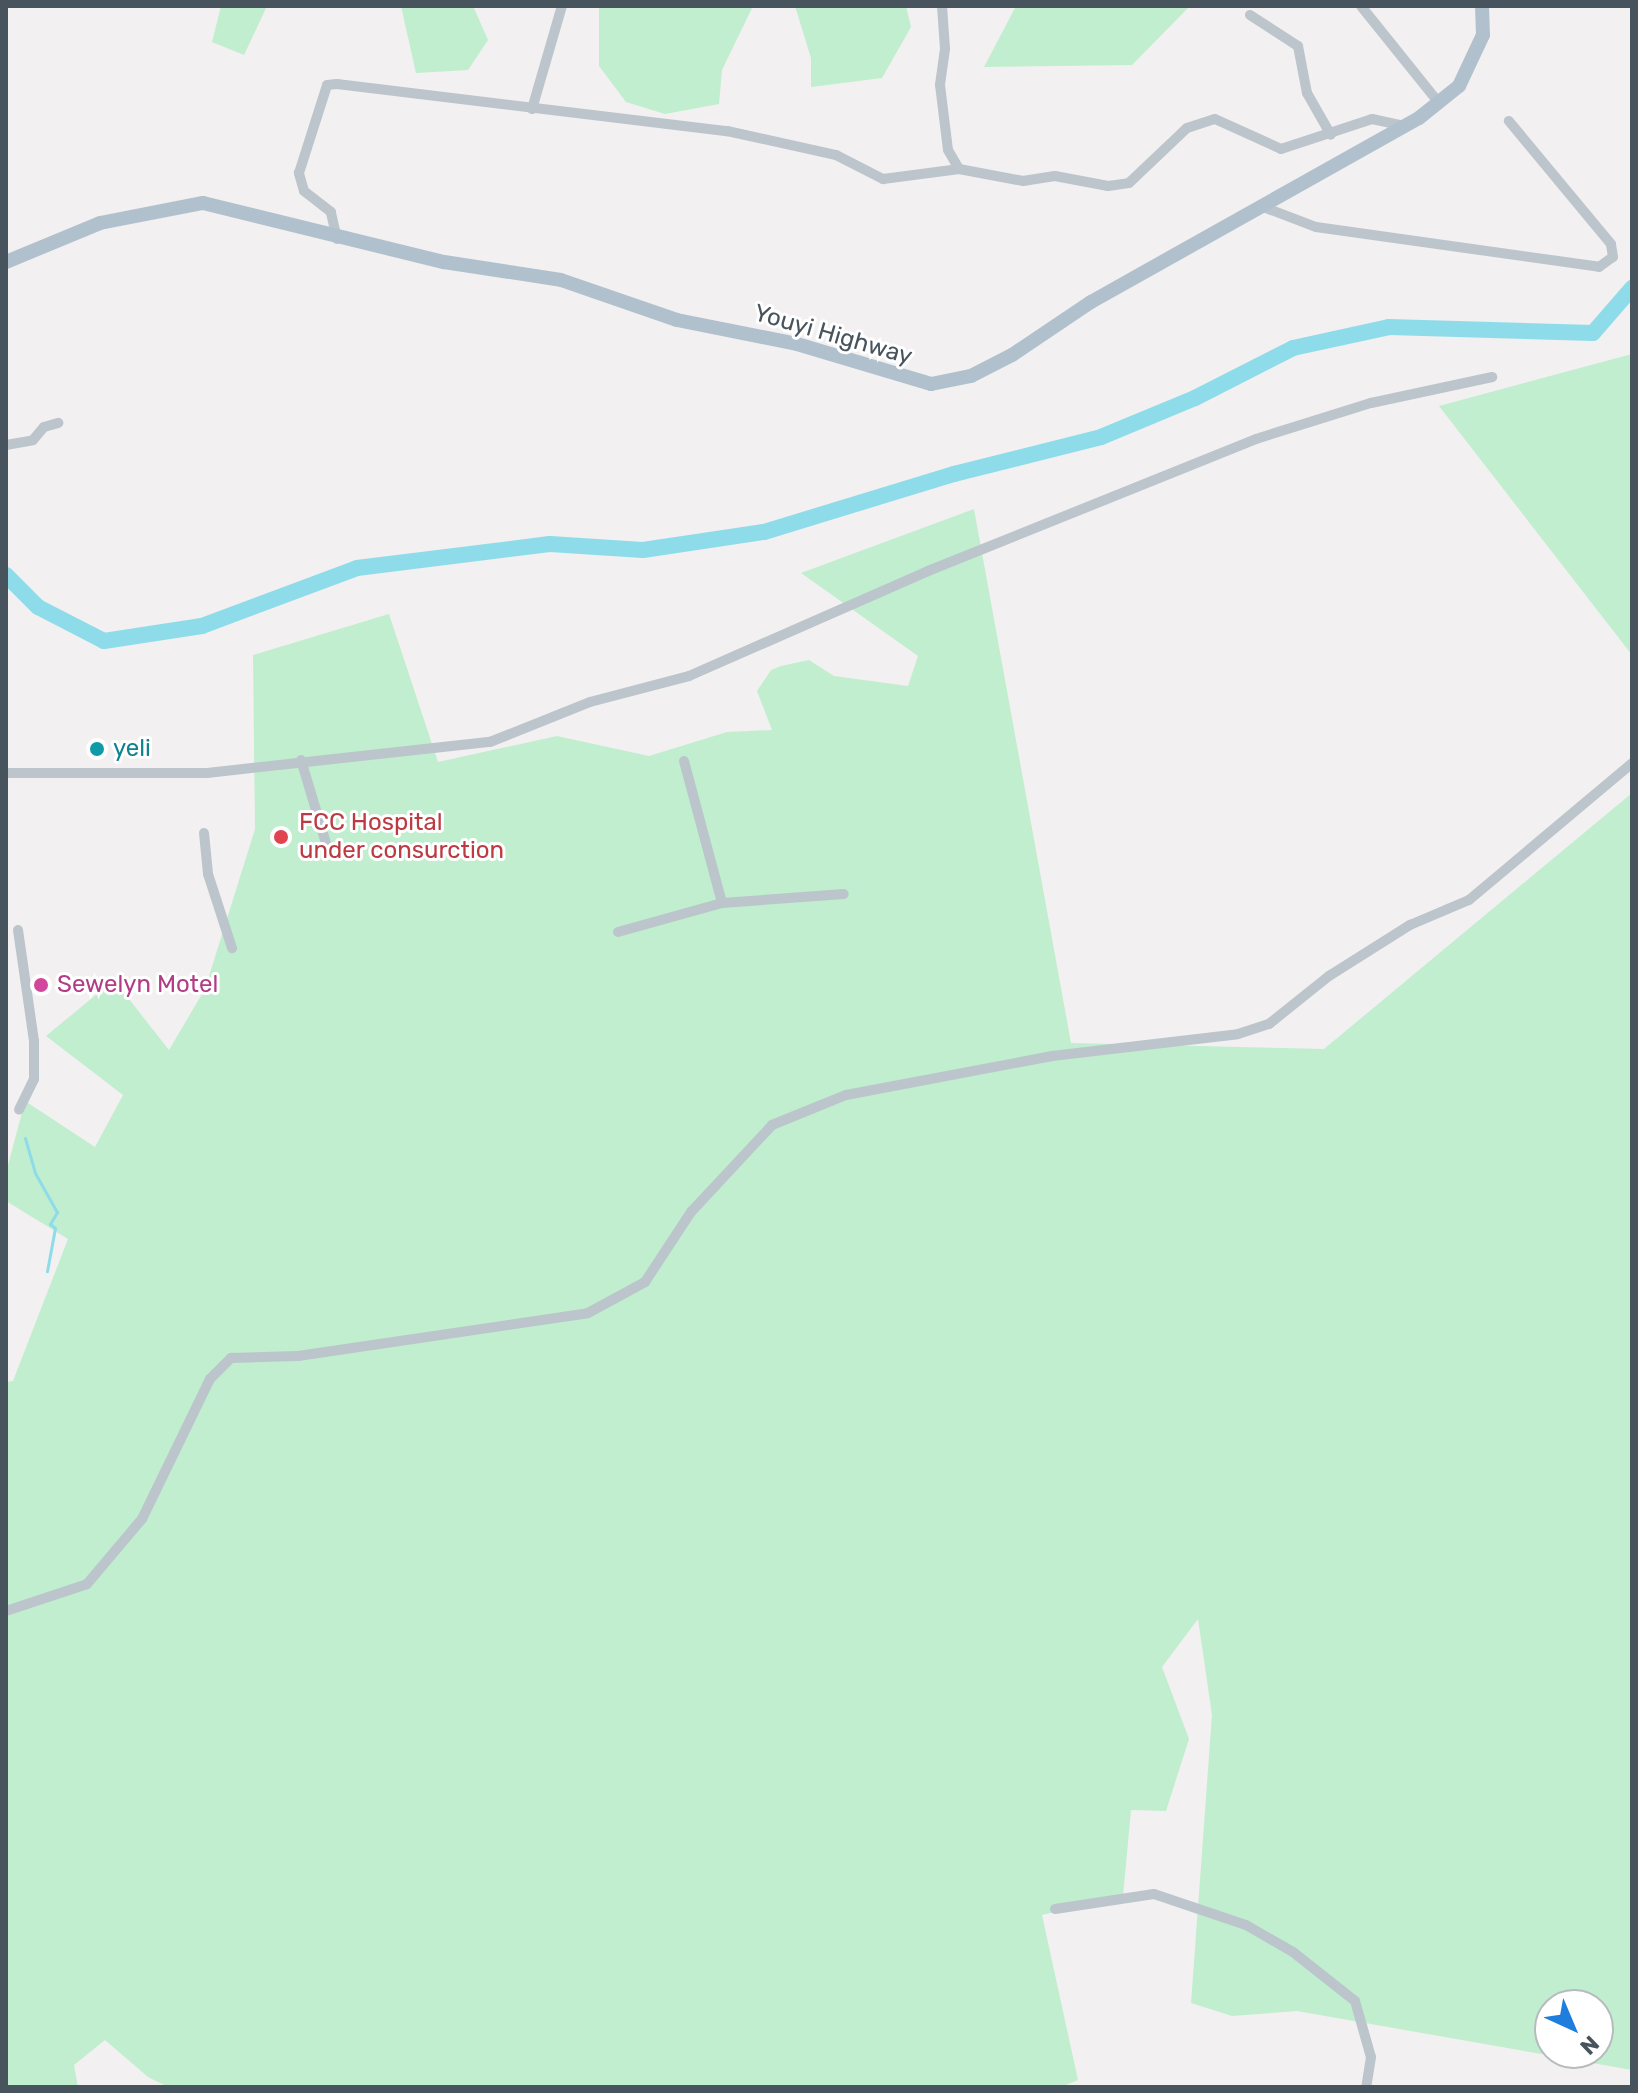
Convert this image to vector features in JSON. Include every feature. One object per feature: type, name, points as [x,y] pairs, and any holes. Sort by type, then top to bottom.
[{"type":"main road","name":"Youyi Highway","points":[[6,262],[100,223],[203,203],[249,210],[337,239],[561,280],[677,320],[797,344],[931,384],[971,376],[1012,355],[1091,302],[1266,208],[1406,126],[1459,86],[1483,35],[1482,6]]},
{"type":"street","points":[[532,109],[562,6]]},
{"type":"street","points":[[942,6],[945,49],[940,85],[948,150],[959,169]]},
{"type":"street","points":[[1361,6],[1439,103]]},
{"type":"street","points":[[1250,15],[1298,46],[1307,93],[1331,135]]},
{"type":"street","points":[[337,239],[331,212],[304,191],[299,173],[327,85],[727,131],[836,155],[883,179],[959,169],[1023,181],[1055,176],[1108,186],[1129,183],[1187,128],[1215,119],[1281,149],[1372,119],[1406,126]]},
{"type":"street","points":[[1266,208],[1316,227],[1599,267],[1613,257],[1611,244],[1509,121]]},
{"type":"street","points":[[6,773],[207,773],[301,760],[490,742],[590,702],[689,676],[928,571],[1256,439],[1371,403],[1492,377]]},
{"type":"street","points":[[6,445],[33,440],[44,427],[58,423]]},
{"type":"street","points":[[301,760],[328,850]]},
{"type":"street","points":[[684,761],[722,903]]},
{"type":"street","points":[[6,1611],[87,1584],[142,1519],[210,1379],[231,1358],[298,1356],[588,1313],[645,1282],[691,1212],[772,1125],[846,1095],[1052,1056],[1238,1034],[1269,1024],[1329,976],[1410,925],[1469,900],[1632,763]]},
{"type":"street","points":[[204,833],[208,874],[232,948]]},
{"type":"street","points":[[618,932],[722,903],[844,894]]},
{"type":"street","points":[[18,930],[34,1041],[34,1079],[19,1110]]},
{"type":"street","points":[[1055,1909],[1165,1895],[1269,1938],[1355,2001],[1371,2057],[1366,2087]]},
{"type":"green space","points":[[221,6],[267,6],[244,55],[212,42]]},
{"type":"green space","points":[[401,6],[473,6],[488,40],[468,70],[416,73]]},
{"type":"green space","points":[[599,6],[753,6],[722,70],[719,104],[665,114],[626,102],[599,66]]},
{"type":"green space","points":[[795,6],[906,6],[911,27],[882,78],[811,87],[811,58]]},
{"type":"green space","points":[[1016,6],[1190,6],[1132,65],[984,67]]},
{"type":"green space","points":[[1632,354],[1632,655],[1439,406]]},
{"type":"green space","points":[[974,509],[1071,1043],[1324,1049],[1632,793],[1632,2070],[1614,2067],[1614,1989],[1534,1989],[1534,2053],[1297,2011],[1232,2016],[1191,2003],[1212,1715],[1198,1619],[1162,1667],[1189,1739],[1166,1811],[1131,1810],[1123,1896],[1042,1915],[1078,2080],[1061,2087],[168,2087],[148,2077],[105,2040],[74,2065],[78,2087],[6,2087],[6,1382],[13,1381],[68,1239],[6,1201],[6,1173],[25,1101],[95,1147],[123,1095],[46,1036],[114,980],[169,1050],[205,989],[255,829],[253,655],[389,614],[438,762],[557,736],[649,756],[727,732],[772,730],[757,691],[771,670],[809,660],[834,676],[908,686],[918,656],[801,573]]},
{"type":"waterway","points":[[6,575],[38,607],[104,641],[202,626],[357,568],[550,544],[643,550],[764,532],[954,474],[1101,437],[1195,398],[1293,348],[1389,327],[1593,333],[1632,288]]},
{"type":"waterway","points":[[25,1138],[35,1173],[57,1212],[50,1224],[55,1228],[47,1271]]},
{"type":"place","name":"yeli","points":[[97,749]]},
{"type":"place","name":"FCC Hospital under consurction","points":[[281,837]]},
{"type":"place","name":"Sewelyn Motel","points":[[41,985]]}]
